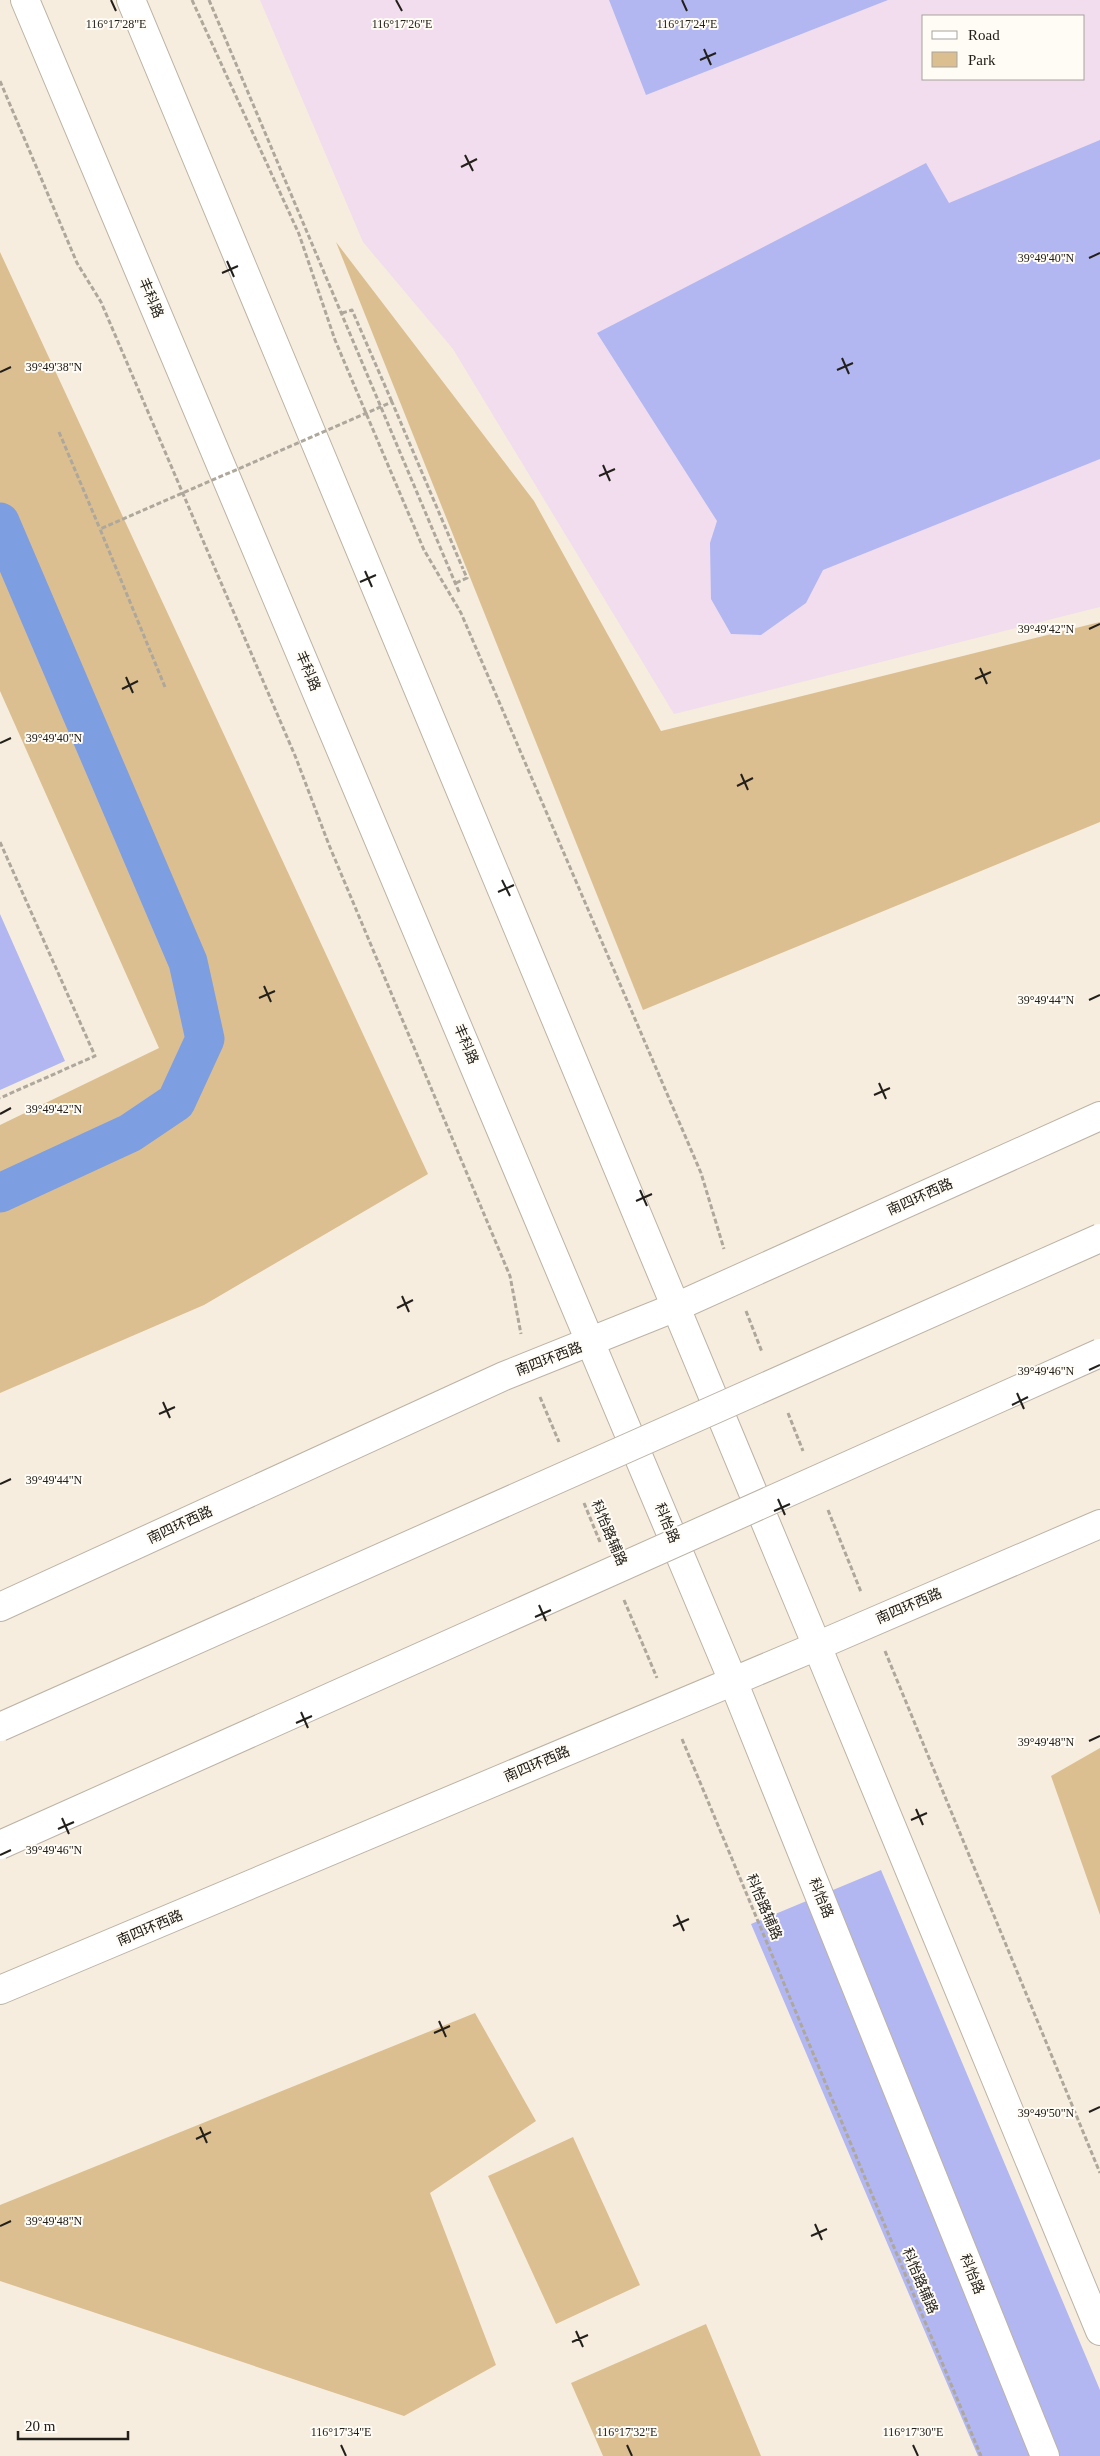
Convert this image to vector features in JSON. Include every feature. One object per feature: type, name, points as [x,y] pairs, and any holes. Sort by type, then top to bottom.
[{"type":"main road","name":"丰科路","points":[[25,0],[591,1342]]},
{"type":"main road","points":[[131,0],[817,1646],[1100,2331]]},
{"type":"main road","name":"南四环西路","points":[[0,1607],[527,1367],[676,1308],[1100,1116]]},
{"type":"main road","points":[[0,1727],[1100,1238]]},
{"type":"main road","name":"科怡路","points":[[591,1342],[733,1681],[1045,2456]]},
{"type":"main road","points":[[0,1845],[1100,1353]]},
{"type":"main road","name":"南四环西路","points":[[0,1990],[817,1646],[1100,1524]]},
{"type":"path","points":[[192,0],[299,234],[336,340],[424,550],[461,613],[702,1173],[734,1281],[764,1355]]},
{"type":"path","points":[[209,0],[459,592]]},
{"type":"path","points":[[0,81],[77,263],[101,302],[296,758],[329,845],[510,1276],[527,1367],[562,1450]]},
{"type":"path","points":[[342,313],[352,310],[467,578],[456,583]]},
{"type":"path","points":[[100,529],[392,402]]},
{"type":"path","points":[[59,432],[165,687]]},
{"type":"path","points":[[0,842],[95,1056],[0,1098]]},
{"type":"path","points":[[786,1410],[805,1456]]},
{"type":"path","name":"科怡路辅路","points":[[581,1496],[604,1551]]},
{"type":"path","points":[[824,1502],[1100,2173]]},
{"type":"path","name":"科怡路辅路","points":[[623,1597],[981,2456]]},
{"type":"shaded area","points":[[260,0],[1100,0],[1100,607],[674,714],[453,349],[363,242]]},
{"type":"green space","points":[[336,242],[534,501],[661,731],[1100,622],[1100,822],[643,1010]]},
{"type":"green space","points":[[0,252],[428,1174],[204,1305],[0,1393],[0,1125],[159,1048],[0,691]]},
{"type":"green space","points":[[1100,1748],[1100,1915],[1051,1776]]},
{"type":"green space","points":[[475,2013],[536,2121],[430,2193],[496,2365],[404,2416],[0,2281],[0,2205]]},
{"type":"green space","points":[[573,2137],[640,2285],[556,2324],[488,2176]]},
{"type":"green space","points":[[706,2324],[761,2456],[603,2456],[571,2383]]},
{"type":"building","points":[[609,0],[888,0],[646,95]]},
{"type":"building","points":[[1100,140],[1100,459],[823,570],[806,603],[761,635],[731,634],[711,599],[710,543],[717,521],[597,333],[926,163],[949,203]]},
{"type":"building","points":[[0,914],[65,1061],[0,1090]]},
{"type":"building","points":[[881,1870],[1100,2390],[1100,2456],[978,2456],[751,1924]]},
{"type":"waterway","points":[[0,522],[188,962],[205,1039],[176,1102],[130,1133],[0,1193]]}]
